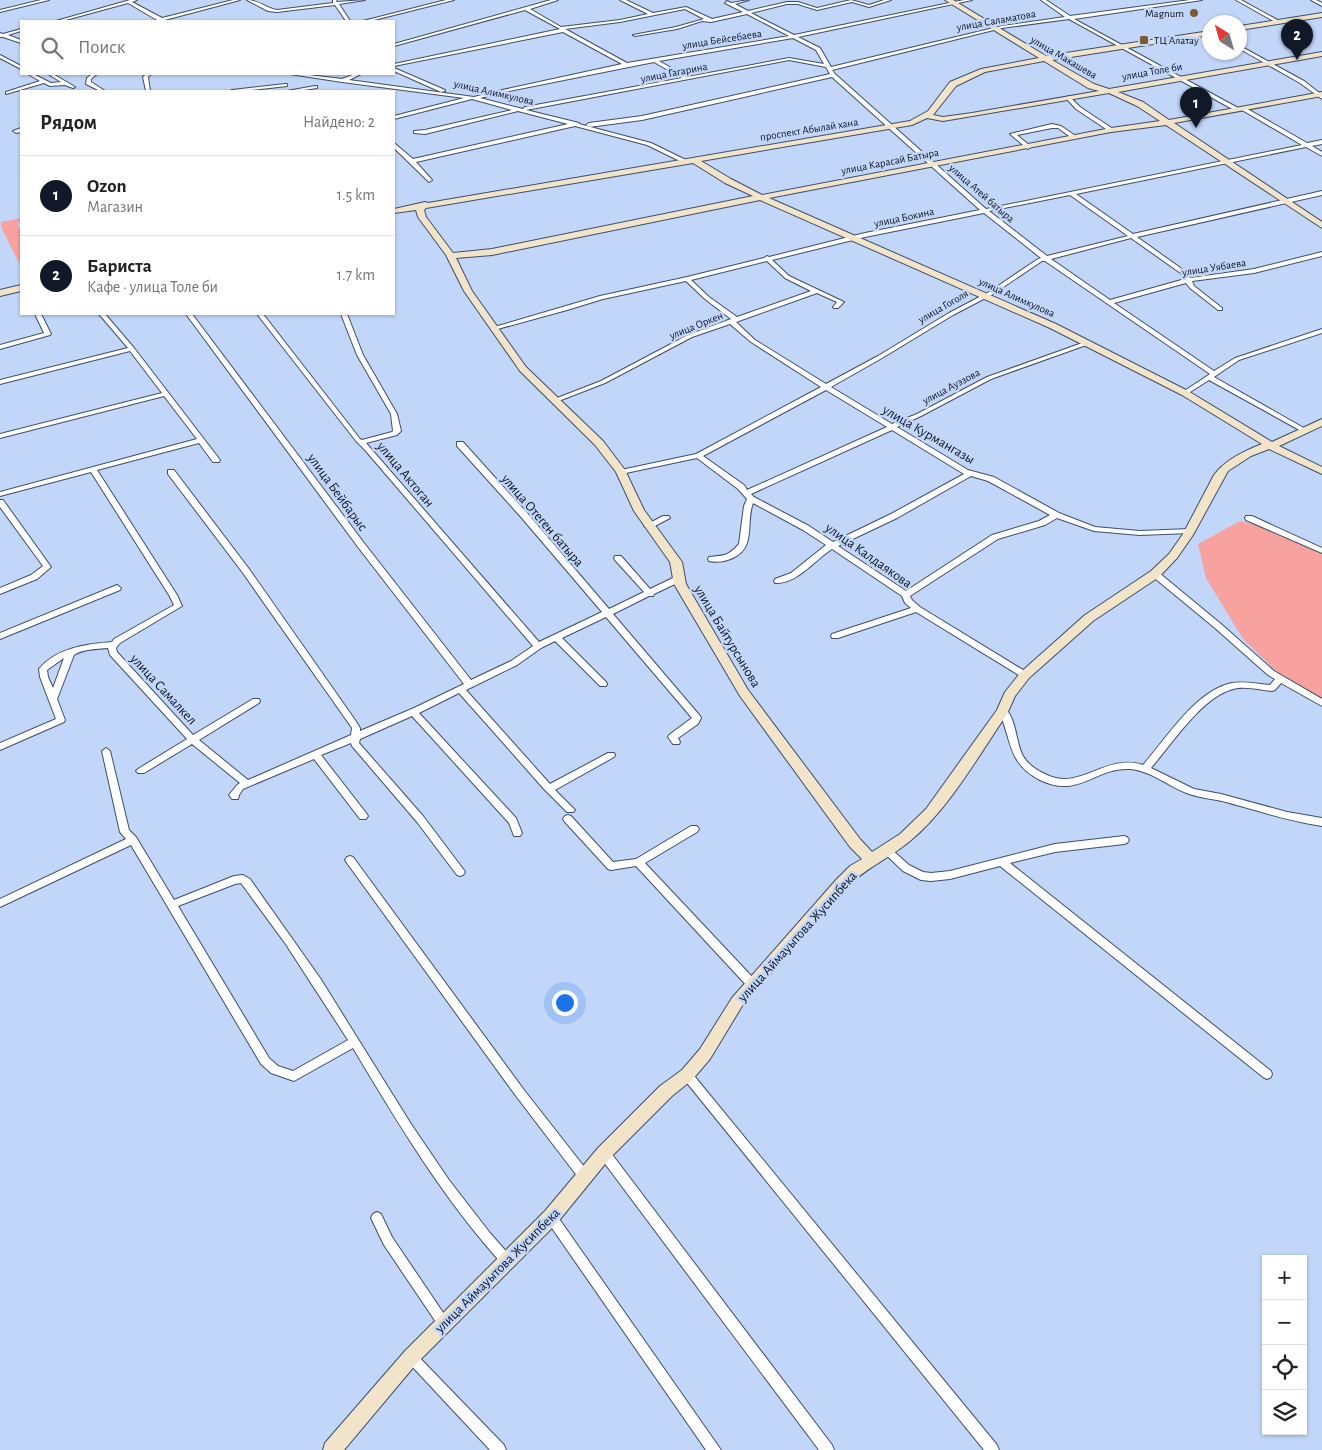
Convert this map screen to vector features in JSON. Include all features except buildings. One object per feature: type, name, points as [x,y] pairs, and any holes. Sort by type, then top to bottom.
[{"type":"street","points":[[0,11],[47,0]]},
{"type":"street","points":[[163,20],[238,0]]},
{"type":"street","points":[[249,0],[270,10],[277,11],[335,2],[363,0]]},
{"type":"street","points":[[370,20],[452,0]]},
{"type":"street","points":[[395,45],[469,28],[524,8],[553,0]]},
{"type":"street","points":[[622,0],[651,14]]},
{"type":"street","name":"улица Атей батыра","points":[[747,0],[729,3],[822,52],[833,75],[984,210],[1046,258],[1211,376]]},
{"type":"street","points":[[635,35],[793,2],[817,9],[855,1],[869,6],[889,0]]},
{"type":"street","name":"улица Бейсебаева","points":[[395,117],[498,92],[626,65],[794,37],[951,2],[970,0]]},
{"type":"street","points":[[1043,0],[1071,18],[1178,78],[1241,109],[1322,154]]},
{"type":"street","points":[[1152,0],[1163,6]]},
{"type":"street","name":"улица Саламатова","points":[[829,68],[994,29],[1200,0]]},
{"type":"street","points":[[1238,0],[1279,22]]},
{"type":"street","points":[[1313,0],[1322,5]]},
{"type":"street","points":[[62,20],[132,1],[158,20]]},
{"type":"street","points":[[335,2],[347,20]]},
{"type":"street","name":"улица Макашева","points":[[951,2],[1091,86],[1130,99],[1169,122],[1322,226]]},
{"type":"street","points":[[524,8],[626,65]]},
{"type":"street","points":[[395,67],[563,29],[620,21],[651,14],[688,9],[710,20]]},
{"type":"street","points":[[1247,27],[1322,15]]},
{"type":"street","points":[[0,35],[20,30]]},
{"type":"street","points":[[927,116],[950,87],[961,79],[999,66],[1202,34]]},
{"type":"street","points":[[0,35],[20,42]]},
{"type":"street","points":[[1247,51],[1321,95]]},
{"type":"street","name":"улица Толе би","points":[[927,116],[943,119],[1322,54]]},
{"type":"street","points":[[0,56],[20,67]]},
{"type":"street","points":[[10,60],[20,58]]},
{"type":"street","name":"улица Гагарина","points":[[416,132],[425,132],[522,110],[788,59],[829,68]]},
{"type":"street","points":[[654,60],[687,79]]},
{"type":"street","points":[[395,68],[448,94]]},
{"type":"street","points":[[32,75],[44,83],[57,85],[64,81]]},
{"type":"street","points":[[52,75],[74,87]]},
{"type":"street","points":[[95,75],[87,81],[101,90]]},
{"type":"street","points":[[148,75],[145,77],[148,90]]},
{"type":"street","name":"улица Алимкулова","points":[[297,75],[475,98],[649,144],[684,161]]},
{"type":"street","points":[[342,81],[357,75]]},
{"type":"street","points":[[584,126],[642,118],[722,102],[833,75]]},
{"type":"street","points":[[287,89],[286,79],[302,76]]},
{"type":"street","points":[[317,78],[311,83],[318,90]]},
{"type":"street","points":[[8,93],[44,83]]},
{"type":"street","points":[[69,90],[74,87],[92,85]]},
{"type":"street","points":[[260,90],[314,87]]},
{"type":"street","name":"улица Карасай Батыра","points":[[452,258],[652,221],[762,197],[1111,130],[1169,122],[1321,95]]},
{"type":"street","points":[[1069,98],[1078,108],[1111,130]]},
{"type":"street","name":"проспект Абылай хана","points":[[395,213],[425,204],[891,127],[912,123],[927,116]]},
{"type":"street","points":[[412,161],[577,124]]},
{"type":"street","points":[[1028,147],[1013,134],[1052,126],[1059,127],[1074,137]]},
{"type":"street","name":"улица Бокина","points":[[494,328],[565,310],[602,297],[687,279],[851,239],[984,210],[1322,142]]},
{"type":"street","points":[[395,146],[429,180]]},
{"type":"street","name":"улица Алимкулова","points":[[694,160],[762,197],[851,239],[1087,343],[1185,393],[1270,446],[1322,472]]},
{"type":"street","name":"улица Гоголя","points":[[620,472],[698,456],[826,388],[984,296],[1033,263],[1134,236],[1322,193]]},
{"type":"street","points":[[1071,194],[1134,236],[1184,273],[1192,287],[1220,309]]},
{"type":"street","points":[[395,213],[422,217],[420,210],[425,204]]},
{"type":"street","name":"улица Байтурсынова","points":[[422,217],[452,258],[468,291],[523,369],[600,443],[620,472],[639,512],[676,562],[679,571],[678,579],[758,714],[871,860]]},
{"type":"street","name":"улица Уябаева","points":[[1110,302],[1189,280],[1254,271],[1322,254]]},
{"type":"street","points":[[768,258],[786,277],[841,302],[836,308]]},
{"type":"street","name":"улица Курмангазы","points":[[687,279],[733,320],[753,341],[826,388],[969,474],[991,479],[1056,515],[1094,529],[1114,532],[1190,531]]},
{"type":"street","points":[[0,292],[20,288]]},
{"type":"street","name":"улица Оркен","points":[[554,400],[603,382],[672,345],[733,320],[776,308],[816,292]]},
{"type":"street","points":[[0,347],[48,334],[38,315]]},
{"type":"street","points":[[103,315],[132,349],[216,460]]},
{"type":"street","name":"улица Бейбарыс","points":[[190,315],[361,544],[469,684]]},
{"type":"street","name":"улица Актоган","points":[[261,315],[323,396],[538,646]]},
{"type":"street","points":[[344,315],[360,355],[394,414],[397,424],[396,434],[362,442]]},
{"type":"street","points":[[1185,393],[1236,359],[1322,331]]},
{"type":"street","name":"улица Ауэзова","points":[[746,493],[797,468],[893,428],[989,378],[1087,343]]},
{"type":"street","points":[[0,382],[132,349]]},
{"type":"street","points":[[1211,376],[1305,430]]},
{"type":"street","points":[[0,436],[166,394]]},
{"type":"street","name":"улица Аймауытова Жусипбека","points":[[332,1450],[410,1357],[508,1262],[551,1217],[604,1153],[666,1091],[687,1075],[706,1054],[737,1002],[841,884],[855,870],[905,838],[931,813],[1003,711],[1009,695],[1025,675],[1089,618],[1155,574],[1173,556],[1190,531],[1219,475],[1242,457],[1322,422]]},
{"type":"street","points":[[0,494],[202,440]]},
{"type":"street","name":"улица Отеген батыра","points":[[460,444],[696,718],[695,722],[672,737],[676,742]]},
{"type":"street","name":"улица Калдаякова","points":[[698,456],[746,493],[751,499],[834,546],[906,595],[908,600],[918,609],[1025,675]]},
{"type":"street","name":"улица Самалкел","points":[[93,470],[178,606],[114,645],[112,652],[193,740],[247,784]]},
{"type":"street","points":[[171,472],[222,538],[325,682],[356,728],[355,744],[420,819],[460,872]]},
{"type":"street","points":[[778,582],[794,575],[821,552],[969,474]]},
{"type":"street","points":[[712,559],[720,560],[727,558],[743,544],[748,506],[751,499]]},
{"type":"street","points":[[0,502],[47,567],[34,577],[0,591]]},
{"type":"street","points":[[906,595],[995,537],[1042,523],[1056,515]]},
{"type":"street","points":[[648,526],[666,518]]},
{"type":"street","points":[[1249,518],[1322,551]]},
{"type":"street","points":[[618,558],[650,594]]},
{"type":"street","points":[[1155,574],[1280,680],[1322,703]]},
{"type":"street","points":[[235,797],[236,791],[247,784],[414,712],[514,663],[538,646],[678,579]]},
{"type":"street","points":[[16,584],[19,593]]},
{"type":"street","points":[[0,636],[117,588]]},
{"type":"street","points":[[835,636],[918,609]]},
{"type":"street","points":[[556,637],[603,684]]},
{"type":"street","points":[[0,747],[61,720],[44,677],[44,668],[52,660],[74,650],[114,645]]},
{"type":"street","points":[[52,699],[70,654],[74,650]]},
{"type":"street","points":[[1146,768],[1195,711],[1225,688],[1248,686],[1272,688],[1280,680]]},
{"type":"street","points":[[460,689],[549,790],[611,866],[638,862],[694,829]]},
{"type":"street","points":[[141,772],[256,701]]},
{"type":"street","points":[[1003,711],[1009,722],[1016,755],[1024,766],[1055,783],[1072,784],[1117,766],[1146,768],[1193,792],[1322,822]]},
{"type":"street","points":[[414,712],[513,821],[517,833]]},
{"type":"street","points":[[106,751],[125,832],[133,840],[173,904],[265,1061],[275,1070],[294,1076],[355,1042]]},
{"type":"street","points":[[315,754],[363,816]]},
{"type":"street","points":[[549,790],[611,755]]},
{"type":"street","points":[[0,903],[133,840]]},
{"type":"street","points":[[887,851],[906,868],[921,876],[931,877],[950,875],[1055,848],[1124,840]]},
{"type":"street","points":[[350,860],[520,1093],[585,1177]]},
{"type":"street","points":[[638,862],[752,984]]},
{"type":"street","points":[[1002,862],[1267,1074]]},
{"type":"street","points":[[173,904],[234,880],[243,879],[247,882],[280,926],[355,1042],[383,1092],[450,1192],[508,1262]]},
{"type":"street","points":[[687,1075],[992,1450]]},
{"type":"street","points":[[604,1153],[827,1450]]},
{"type":"street","points":[[551,1217],[714,1450]]},
{"type":"street","points":[[377,1218],[388,1241],[444,1324]]},
{"type":"street","points":[[410,1357],[499,1450]]},
{"type":"shaded area","points":[[20,218],[20,221],[17,222],[20,230],[20,265],[2,229],[1,222]]},
{"type":"shaded area","points":[[1240,521],[1258,525],[1322,554],[1322,700],[1286,681],[1243,639],[1206,578],[1198,544]]},
{"type":"place","name":"Magnum","points":[[1194,13]]},
{"type":"place","name":"ТЦ Алатау","points":[[1144,40]]},
{"type":"place","name":"Бариста","points":[[1297,60]]},
{"type":"place","name":"Ozon","points":[[1196,128]]}]
